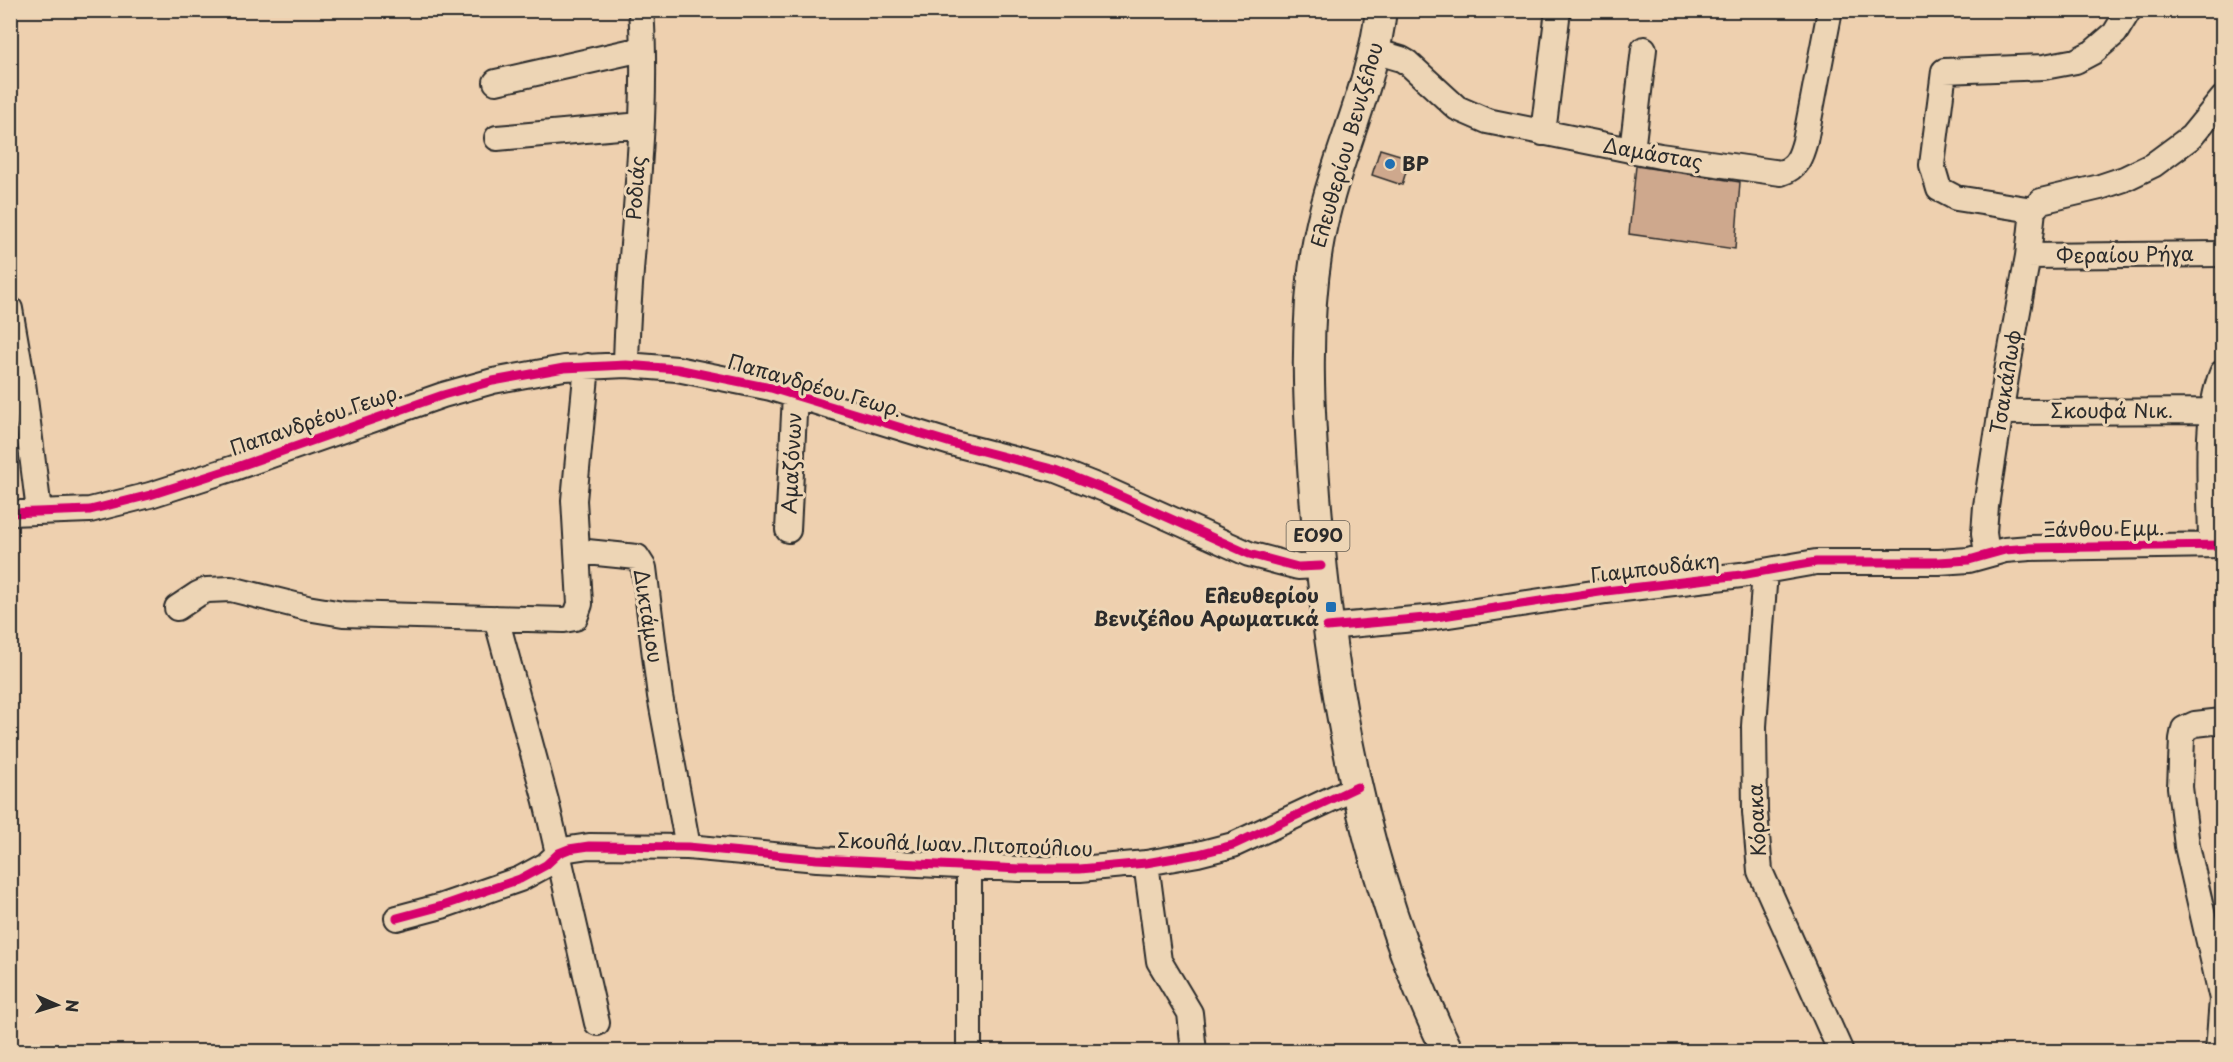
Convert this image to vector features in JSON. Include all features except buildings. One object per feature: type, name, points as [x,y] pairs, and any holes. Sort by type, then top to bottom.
[{"type":"main road","name":"Ελευθερίου Βενιζέλου","points":[[1381,10],[1374,51],[1326,208],[1315,263],[1310,331],[1309,415],[1328,627],[1338,693],[1357,787],[1375,861],[1402,945],[1448,1052]]},
{"type":"street","name":"Ροδιάς","points":[[626,365],[644,80],[641,10]]},
{"type":"street","points":[[1543,133],[1558,10]]},
{"type":"street","name":"Δαμάστας","points":[[1374,51],[1408,63],[1466,113],[1503,125],[1632,151],[1781,173],[1794,167],[1801,156],[1830,10]]},
{"type":"street","points":[[2129,10],[2115,33],[2093,52],[2076,61],[2057,66],[1944,71],[1932,165],[1939,189],[1956,198],[2033,210],[2041,201],[2100,187],[2124,179],[2153,165],[2191,137],[2223,99]]},
{"type":"street","points":[[495,82],[642,49]]},
{"type":"street","points":[[1632,151],[1644,49]]},
{"type":"street","points":[[497,138],[641,125]]},
{"type":"street","name":"Τσακάλωφ","points":[[1987,554],[1984,533],[1986,506],[2028,256],[2033,210]]},
{"type":"street","name":"Φεραίου Ρήγα","points":[[2028,256],[2223,254]]},
{"type":"street","points":[[10,309],[23,383],[39,511]]},
{"type":"street","name":"Παπανδρέου Γεωρ.","points":[[10,513],[77,511],[123,502],[234,468],[465,388],[519,375],[587,366],[626,365],[677,369],[795,395],[951,443],[1056,470],[1265,559],[1298,567],[1321,566]]},
{"type":"street","points":[[177,608],[207,590],[231,589],[307,608],[343,614],[458,619],[564,620],[575,618],[580,604],[574,500],[587,366]]},
{"type":"street","points":[[2217,545],[2211,442],[2218,411],[2216,388],[2223,373]]},
{"type":"street","name":"Αμαζόνων","points":[[788,530],[795,395]]},
{"type":"street","name":"Σκουφά Νικ.","points":[[2001,412],[2218,411]]},
{"type":"street","name":"Ξάνθου Εμμ.","points":[[1987,554],[2030,548],[2217,545]]},
{"type":"street","name":"Δικτάμου","points":[[578,551],[637,557],[644,568],[660,696],[688,847]]},
{"type":"street","name":"Γιαμπουδάκη","points":[[1328,627],[1436,617],[1606,591],[1701,581],[1816,562],[1939,562],[1969,560],[1987,554]]},
{"type":"street","name":"Κόρακα","points":[[1765,571],[1754,726],[1755,812],[1760,871],[1841,1052]]},
{"type":"street","points":[[496,618],[559,853],[597,1023]]},
{"type":"street","points":[[2218,1052],[2222,999],[2213,918],[2187,846],[2180,787],[2184,729],[2194,724],[2223,721]]},
{"type":"street","name":"Σκουλά Ιωαν. Πιτοπούλιου","points":[[559,853],[589,846],[688,847],[817,859],[1058,870],[1146,863],[1233,845],[1357,787]]},
{"type":"street","points":[[397,918],[442,906],[520,879],[546,865],[559,853]]},
{"type":"street","points":[[1146,863],[1159,961],[1190,1013],[1194,1052]]},
{"type":"street","points":[[969,866],[969,1052]]},
{"type":"cycle path","points":[[10,513],[90,510],[150,495],[443,395],[493,381],[564,368],[626,365],[677,369],[771,388],[951,443],[1056,470],[1109,491],[1249,554],[1298,567],[1321,566]]},
{"type":"cycle path","points":[[1327,627],[1436,617],[1606,591],[1741,575],[1816,562],[1939,562],[1969,560],[2005,550],[2030,548],[2222,545]]},
{"type":"cycle path","points":[[397,918],[442,906],[520,879],[546,865],[559,853],[589,846],[688,847],[817,859],[1020,869],[1080,869],[1146,863],[1233,845],[1357,787]]},
{"type":"place","name":"BP","points":[[1390,164]]},
{"type":"place","name":"Ελευθερίου Βενιζέλου Αρωματικά","points":[[1331,607]]}]
